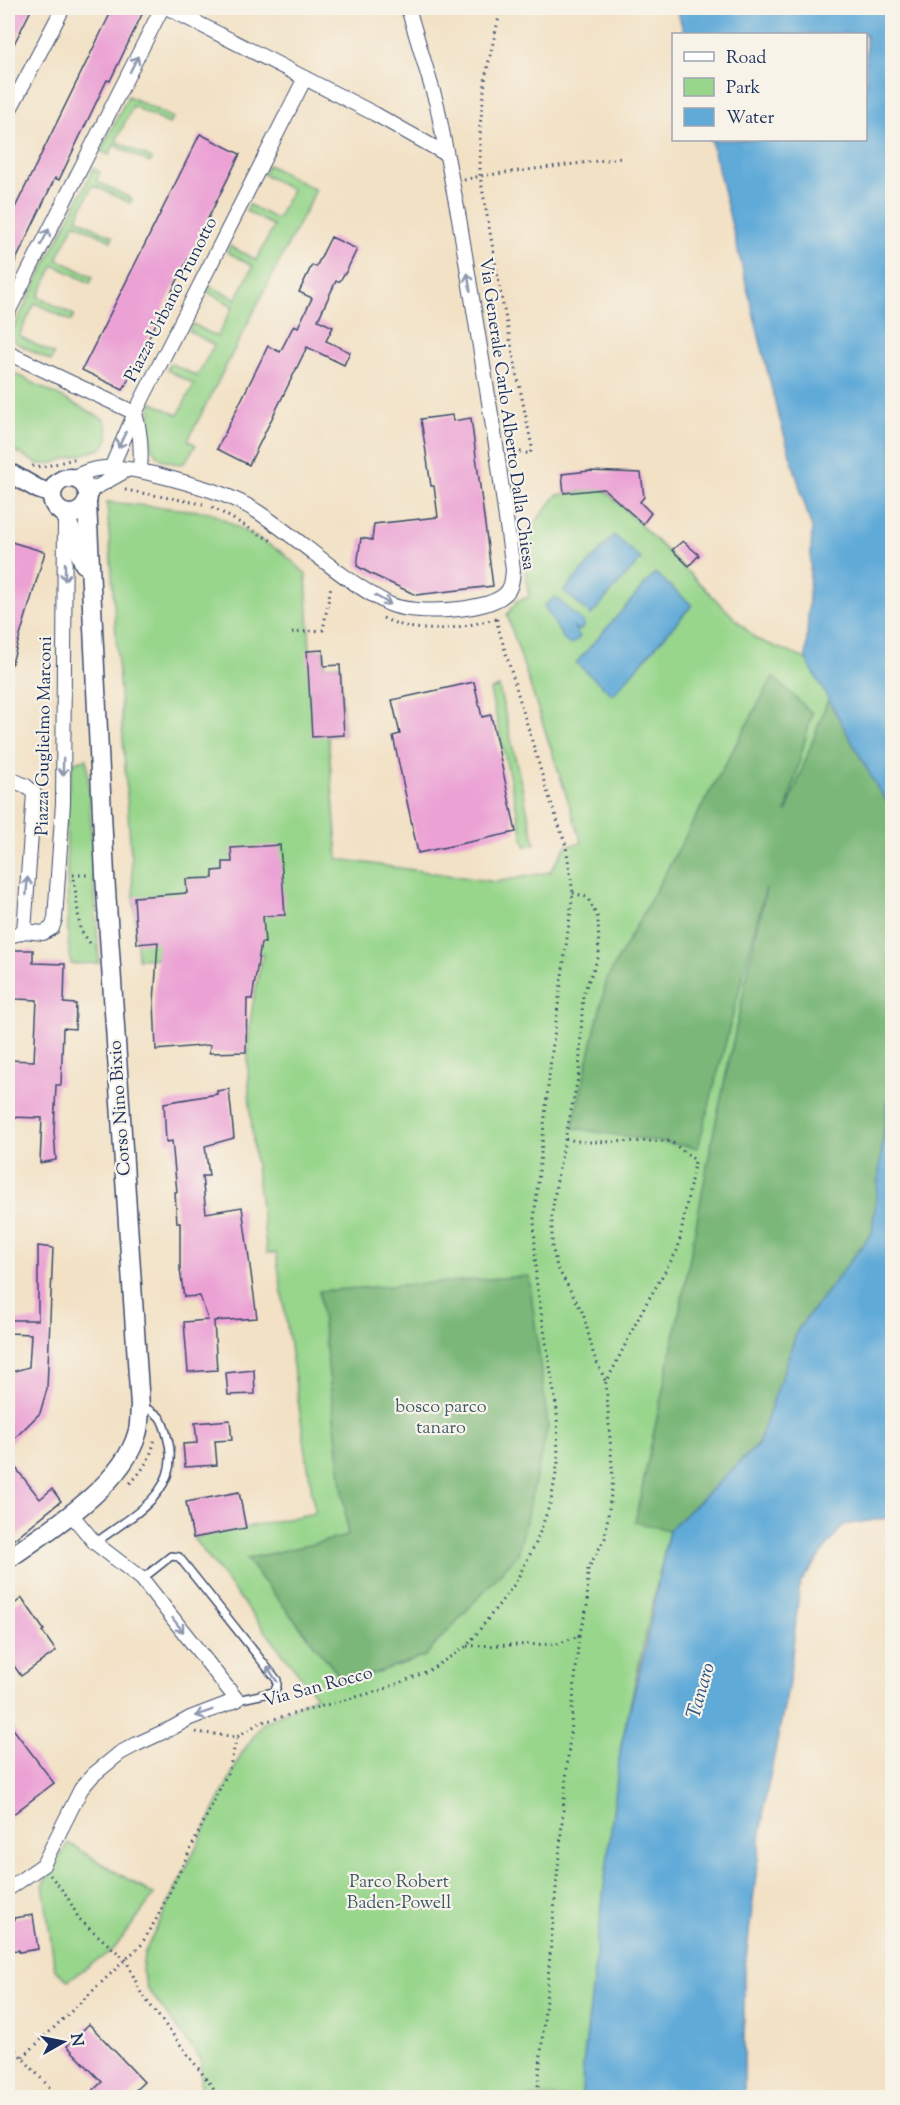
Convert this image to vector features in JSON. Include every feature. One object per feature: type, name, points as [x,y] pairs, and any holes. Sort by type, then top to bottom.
[{"type":"main road","points":[[8,472],[52,494]]},
{"type":"main road","points":[[71,478],[80,481],[87,497],[80,511],[64,513],[55,506],[52,494],[57,484],[71,478]]},
{"type":"main road","name":"Corso Nino Bixio","points":[[8,1559],[71,1514],[110,1480],[126,1459],[137,1435],[140,1406],[105,875],[87,497]]},
{"type":"main road","name":"Corso Nino Bixio","points":[[64,513],[80,550],[92,598]]},
{"type":"street","points":[[8,113],[63,8]]},
{"type":"street","points":[[8,312],[162,8]]},
{"type":"street","points":[[168,8],[446,154]]},
{"type":"street","name":"Via Generale Carlo Alberto Dalla Chiesa","points":[[408,8],[436,105],[459,218],[496,445],[513,570],[511,585],[506,594],[494,602]]},
{"type":"street","name":"Piazza Urbano Prunotto","points":[[8,353],[135,413],[305,78]]},
{"type":"street","points":[[111,468],[135,413]]},
{"type":"street","points":[[87,497],[134,470],[142,448],[141,433],[135,413]]},
{"type":"street","points":[[71,478],[96,469],[134,470],[189,483],[239,502],[256,511],[389,603],[403,609],[453,609],[494,602]]},
{"type":"street","name":"Piazza Guglielmo Marconi","points":[[8,936],[24,931],[32,933],[49,931],[55,919],[63,803],[64,513]]},
{"type":"street","name":"Piazza Guglielmo Marconi","points":[[8,778],[26,786],[34,793],[24,931]]},
{"type":"street","points":[[71,1514],[95,1543],[142,1580],[237,1700]]},
{"type":"street","name":"Via San Rocco","points":[[8,1889],[43,1865],[81,1789],[93,1775],[120,1754],[190,1718],[237,1700]]},
{"type":"lane","points":[[95,1543],[157,1496],[168,1475],[171,1448],[162,1420],[157,1413],[140,1406]]},
{"type":"lane","points":[[142,1580],[171,1556],[179,1557],[278,1680],[274,1692],[237,1700]]},
{"type":"path","points":[[496,445],[530,454],[532,447],[480,176],[480,126],[486,74],[501,8]]},
{"type":"path","points":[[451,183],[480,176],[621,159]]},
{"type":"path","points":[[292,633],[323,630],[331,586]]},
{"type":"path","points":[[467,1646],[514,1585],[536,1544],[551,1501],[558,1462],[557,1412],[536,1279],[534,1219],[551,1059],[573,893],[566,846],[545,785],[501,638],[494,602]]},
{"type":"path","points":[[72,864],[80,929],[97,954],[111,953]]},
{"type":"path","points":[[537,2097],[579,1636],[587,1607],[588,1569],[605,1538],[613,1480],[606,1383],[594,1356],[583,1313],[557,1267],[552,1246],[552,1213],[564,1139],[579,1073],[583,994],[599,956],[598,918],[587,897],[573,893]]},
{"type":"path","points":[[564,1139],[585,1142],[670,1141],[695,1160],[678,1249],[643,1309],[606,1383]]},
{"type":"path","points":[[467,1646],[557,1644],[579,1636]]},
{"type":"path","name":"Via San Rocco","points":[[237,1737],[259,1723],[382,1690],[428,1671],[467,1646]]},
{"type":"path","points":[[23,2057],[141,1945],[158,1916],[229,1770],[237,1737],[172,1728]]},
{"type":"path","points":[[43,1865],[67,1896],[79,1919],[126,1960],[141,1993],[221,2097]]},
{"type":"path","points":[[8,2042],[59,2097]]},
{"type":"green space","points":[[128,96],[173,118],[169,124],[133,106],[116,141],[152,159],[150,163],[114,145],[109,155],[101,151]]},
{"type":"green space","points":[[268,165],[316,190],[188,440],[196,445],[184,463],[166,461],[158,457],[151,444],[149,427],[151,402],[178,415],[194,384],[167,370],[170,363],[197,376],[214,345],[189,331],[193,324],[217,337],[233,306],[207,292],[210,286],[236,299],[253,266],[227,252],[230,246],[256,260],[274,226],[246,211],[249,205],[277,219],[292,190],[263,174]]},
{"type":"green space","points":[[94,168],[100,172],[96,181],[132,199],[130,203],[93,185],[77,218],[113,237],[111,241],[75,223],[57,259],[93,277],[90,283],[54,265],[38,297],[74,315],[71,321],[35,303],[19,336],[54,354],[51,361],[15,342],[12,336],[13,329]]},
{"type":"green space","points":[[8,370],[104,419],[108,438],[104,446],[49,464],[38,464],[8,447]]},
{"type":"green space","name":"Parco Robert Baden-Powell","points":[[603,488],[756,639],[806,659],[892,801],[892,1064],[669,1530],[621,1745],[583,2066],[582,2097],[204,2097],[201,2087],[201,2060],[147,1988],[142,1971],[144,1954],[242,1753],[263,1723],[316,1696],[193,1538],[315,1513],[276,1253],[267,1253],[252,1130],[248,1042],[263,954],[138,959],[107,502],[210,512],[282,552],[306,574],[310,651],[323,650],[325,666],[340,665],[344,735],[328,736],[338,859],[496,882],[550,872],[566,846],[582,843],[507,615],[517,601],[529,597],[521,540],[557,495]]},
{"type":"green space","points":[[773,677],[812,713],[786,813],[829,697],[892,801],[892,1064],[872,1233],[798,1329],[758,1444],[669,1530],[635,1522],[683,1294],[713,1135],[766,888],[698,1148],[572,1128],[607,979]]},
{"type":"green space","points":[[499,687],[535,844],[525,846],[490,690]]},
{"type":"green space","points":[[87,759],[99,963],[71,964],[68,941],[66,802],[73,762]]},
{"type":"green space","name":"bosco parco tanaro","points":[[529,1276],[548,1426],[518,1554],[425,1656],[345,1683],[246,1559],[348,1536],[319,1291]]},
{"type":"green space","points":[[68,1843],[154,1895],[114,1949],[68,1980],[55,1970],[43,1884]]},
{"type":"water","points":[[677,8],[892,8],[892,809],[877,787],[806,659],[812,529],[777,410],[711,141],[867,141],[867,33],[684,33]]},
{"type":"water","points":[[614,535],[641,559],[591,615],[564,591]]},
{"type":"water","points":[[655,573],[692,605],[613,695],[576,663]]},
{"type":"water","points":[[555,597],[584,623],[582,629],[578,631],[573,626],[580,637],[571,645],[565,641],[544,606]]},
{"type":"water","name":"Tanaro","points":[[892,1064],[892,1504],[887,1518],[843,1525],[800,1583],[789,1683],[765,1800],[744,1975],[744,2097],[582,2097],[583,2066],[621,1745],[644,1653],[669,1530],[758,1445],[798,1329],[872,1233]]},
{"type":"building","points":[[8,8],[32,8],[8,56]]},
{"type":"building","points":[[113,8],[145,8],[59,180],[55,178],[8,277],[8,222]]},
{"type":"building","points":[[200,134],[240,154],[123,390],[82,370]]},
{"type":"building","points":[[331,237],[357,249],[345,274],[340,281],[336,281],[318,320],[333,327],[326,341],[350,352],[344,365],[307,347],[249,465],[217,449],[268,346],[280,352],[294,325],[298,327],[312,298],[299,292],[312,265],[316,267]]},
{"type":"building","points":[[452,415],[453,421],[471,418],[493,586],[416,595],[357,566],[361,538],[372,540],[374,524],[438,517],[421,419]]},
{"type":"building","points":[[589,471],[641,473],[644,497],[640,502],[651,513],[643,524],[604,489],[564,493],[562,474]]},
{"type":"building","points":[[8,541],[45,552],[11,666],[8,666]]},
{"type":"building","points":[[683,541],[699,555],[689,566],[672,550]]},
{"type":"building","points":[[323,650],[324,666],[340,665],[344,735],[312,737],[307,651]]},
{"type":"building","points":[[474,682],[482,717],[491,715],[516,832],[418,853],[393,736],[400,734],[392,700]]},
{"type":"building","points":[[280,845],[285,915],[263,916],[265,943],[261,943],[252,999],[247,999],[246,1052],[209,1053],[210,1045],[156,1050],[154,1002],[158,942],[137,944],[134,897],[187,893],[186,879],[213,878],[213,871],[223,870],[223,862],[232,862],[231,848]]},
{"type":"building","points":[[9,950],[33,950],[33,963],[65,964],[64,1003],[76,1004],[75,1029],[63,1028],[61,1085],[56,1085],[54,1132],[56,1160],[40,1163],[42,1118],[8,1117],[8,1060],[34,1061],[37,1000],[17,999],[8,995]]},
{"type":"building","points":[[229,1089],[234,1138],[205,1146],[209,1176],[202,1176],[206,1213],[242,1207],[257,1318],[214,1321],[217,1370],[188,1372],[184,1322],[208,1320],[200,1296],[184,1297],[180,1270],[180,1223],[177,1223],[175,1192],[177,1192],[172,1141],[166,1142],[164,1103],[217,1094],[217,1091]]},
{"type":"building","points":[[38,1246],[53,1248],[47,1389],[40,1413],[8,1445],[8,1373],[29,1367],[31,1334],[8,1333],[8,1320],[38,1320]]},
{"type":"building","points":[[254,1370],[255,1394],[228,1395],[226,1373]]},
{"type":"building","points":[[230,1420],[232,1440],[215,1441],[217,1465],[185,1467],[183,1444],[197,1443],[195,1423]]},
{"type":"building","points":[[8,1458],[40,1499],[52,1489],[61,1501],[8,1544]]},
{"type":"building","points":[[239,1492],[246,1528],[193,1538],[186,1502]]},
{"type":"building","points":[[22,1598],[56,1651],[21,1676],[8,1657],[8,1609]]},
{"type":"building","points":[[8,1722],[54,1783],[8,1818]]},
{"type":"building","points":[[33,1915],[38,1949],[8,1951],[8,1922],[14,1921],[14,1918]]},
{"type":"building","points":[[89,2024],[144,2082],[128,2097],[86,2097],[102,2082],[67,2046]]}]
